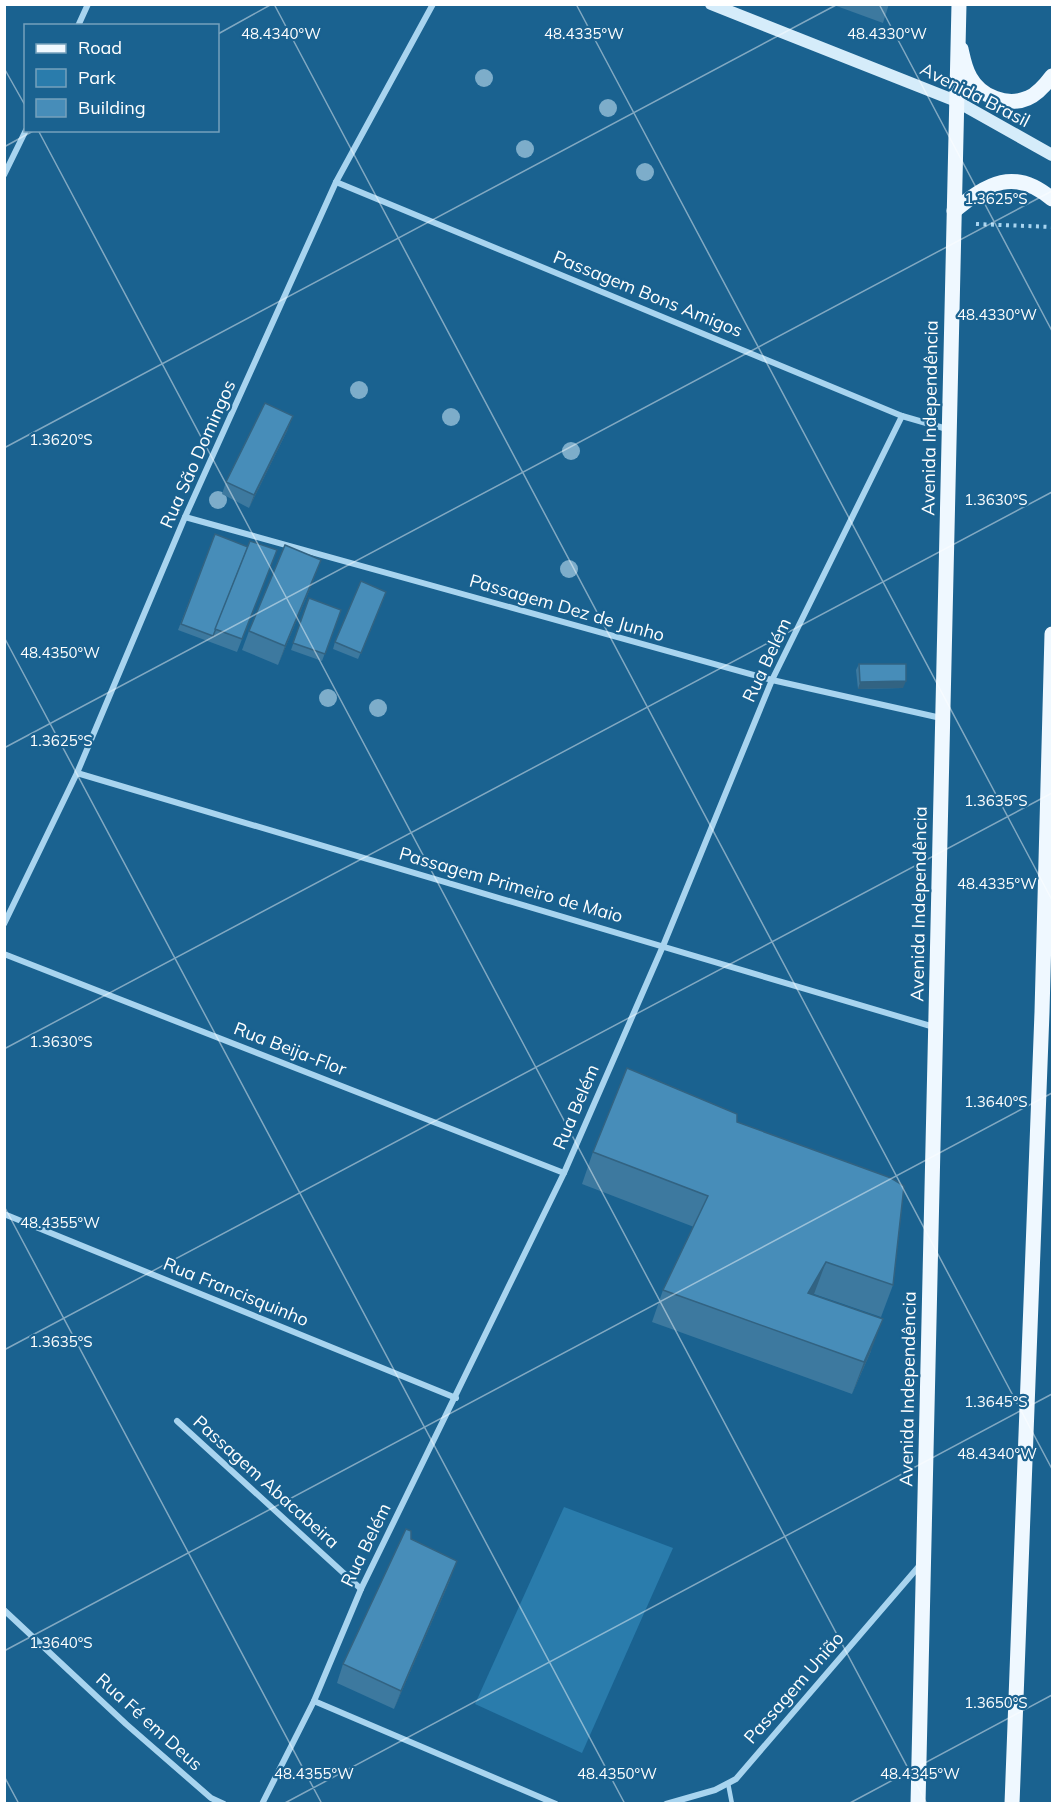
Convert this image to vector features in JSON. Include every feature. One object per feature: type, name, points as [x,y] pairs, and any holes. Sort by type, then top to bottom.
[{"type":"main road","name":"Avenida Brasil","points":[[711,4],[956,101],[1053,155]]},
{"type":"main road","name":"Avenida Independência","points":[[918,1803],[959,4]]},
{"type":"main road","points":[[957,38],[970,77],[986,94],[1007,102],[1028,98],[1044,87],[1053,76]]},
{"type":"main road","points":[[954,217],[977,192],[996,183],[1021,181],[1035,185],[1053,198]]},
{"type":"main road","points":[[1012,1803],[1047,1013],[1053,634]]},
{"type":"street","points":[[79,24],[88,4]]},
{"type":"street","name":"Rua São Domingos","points":[[4,924],[77,773],[185,517],[336,182],[433,4]]},
{"type":"street","points":[[4,175],[25,132]]},
{"type":"street","name":"Passagem Bons Amigos","points":[[336,182],[902,416],[950,430]]},
{"type":"street","name":"Rua Belém","points":[[262,1803],[315,1701],[361,1589],[564,1173],[663,946],[772,680],[902,416]]},
{"type":"street","name":"Passagem Dez de Junho","points":[[185,517],[772,680],[943,719]]},
{"type":"street","name":"Passagem Primeiro de Maio","points":[[77,773],[936,1028]]},
{"type":"street","name":"Rua Beija-Flor","points":[[4,954],[564,1173]]},
{"type":"street","name":"Rua Francisquinho","points":[[4,1214],[456,1398]]},
{"type":"street","name":"Passagem Abacabeira","points":[[177,1421],[361,1589]]},
{"type":"street","name":"Passagem União","points":[[666,1803],[715,1790],[736,1779],[924,1560]]},
{"type":"street","name":"Rua Fé em Deus","points":[[4,1610],[126,1724],[211,1798],[224,1803]]},
{"type":"street","points":[[315,1701],[556,1803]]},
{"type":"lane","points":[[728,1783],[732,1803]]},
{"type":"path","points":[[954,217],[1053,227]]},
{"type":"green space","points":[[564,1507],[673,1548],[582,1753],[475,1704]]},
{"type":"building","points":[[265,403],[293,416],[254,495],[226,482]]},
{"type":"building","points":[[215,534],[248,547],[213,636],[181,624]]},
{"type":"building","points":[[250,541],[277,550],[242,639],[215,629]]},
{"type":"building","points":[[285,545],[321,560],[285,646],[249,631]]},
{"type":"building","points":[[361,581],[386,592],[361,653],[335,642]]},
{"type":"building","points":[[309,598],[341,610],[325,654],[293,643]]},
{"type":"building","points":[[859,664],[906,664],[906,681],[860,682]]},
{"type":"building","points":[[627,1068],[737,1114],[737,1122],[891,1178],[904,1186],[893,1285],[826,1262],[808,1293],[883,1319],[864,1362],[663,1290],[708,1196],[593,1152]]},
{"type":"building","points":[[406,1529],[411,1531],[411,1539],[457,1561],[401,1691],[343,1664]]}]
